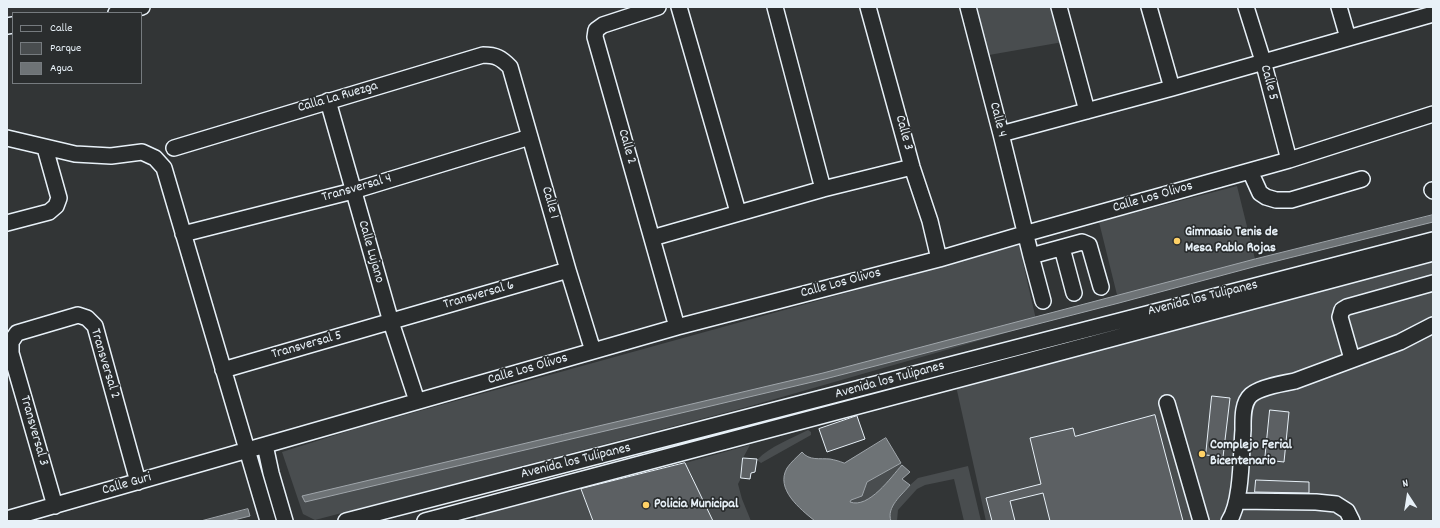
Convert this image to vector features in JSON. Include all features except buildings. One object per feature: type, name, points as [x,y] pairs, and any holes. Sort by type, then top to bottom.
[{"type":"street","points":[[120,12],[142,7]]},
{"type":"street","name":"Calle 2","points":[[658,7],[603,26],[596,30],[595,37],[677,327]]},
{"type":"street","points":[[679,7],[738,212]]},
{"type":"street","points":[[775,7],[823,189]]},
{"type":"street","name":"Calle 3","points":[[868,7],[912,167],[930,221],[939,259]]},
{"type":"street","name":"Calle 4","points":[[968,7],[1042,301]]},
{"type":"street","points":[[1059,7],[1087,111]]},
{"type":"street","points":[[1149,7],[1172,88]]},
{"type":"street","name":"Calle 5","points":[[1246,7],[1263,61],[1289,160]]},
{"type":"street","points":[[1339,7],[1348,38]]},
{"type":"street","points":[[1001,134],[1433,15],[1431,7]]},
{"type":"street","name":"Calla La Ruezga","points":[[174,148],[483,55],[493,55],[502,58]]},
{"type":"street","name":"Calle 1","points":[[502,58],[510,67],[568,270],[593,351]]},
{"type":"street","name":"Calle Lujano","points":[[328,101],[391,322],[417,401]]},
{"type":"street","name":"Calle Los Olivos","points":[[247,450],[677,327],[939,259],[1289,160],[1433,114]]},
{"type":"street","points":[[7,138],[75,154],[111,156],[142,152],[155,158],[164,168],[268,521]]},
{"type":"street","name":"Transversal 4","points":[[183,234],[353,191],[530,138]]},
{"type":"street","points":[[7,223],[50,212],[56,206],[59,198],[45,148]]},
{"type":"street","points":[[652,238],[738,212],[912,167]]},
{"type":"street","points":[[1250,171],[1260,193],[1266,197],[1276,200],[1291,200],[1362,179]]},
{"type":"street","name":"Avenida los Tulipanes","points":[[425,521],[656,460],[1280,286],[1433,240]]},
{"type":"street","points":[[1031,256],[1082,242],[1089,245],[1101,287]]},
{"type":"street","points":[[1062,248],[1074,293]]},
{"type":"street","name":"Avenida los Tulipanes","points":[[346,521],[652,442],[1280,286],[1433,253]]},
{"type":"street","name":"Transversal 6","points":[[391,322],[568,270]]},
{"type":"street","points":[[1352,359],[1340,317],[1342,310],[1347,307],[1433,283]]},
{"type":"street","name":"Transversal 2","points":[[17,333],[78,315],[87,318],[95,326],[138,482]]},
{"type":"street","name":"Transversal 5","points":[[223,370],[391,322]]},
{"type":"street","points":[[1229,521],[1232,517],[1236,501],[1244,408],[1251,395],[1264,388],[1295,381],[1400,342],[1433,325]]},
{"type":"street","name":"Transversal 3","points":[[17,333],[11,342],[11,353],[54,506]]},
{"type":"street","points":[[1167,403],[1201,521]]},
{"type":"street","points":[[652,442],[656,460]]},
{"type":"street","points":[[265,445],[271,473],[285,521]]},
{"type":"street","name":"Calle Guri","points":[[7,520],[247,450]]},
{"type":"street","points":[[1236,501],[1316,502],[1336,504],[1347,510],[1352,521]]},
{"type":"green space","points":[[977,7],[1054,7],[1063,42],[989,55]]},
{"type":"green space","name":"Gimnasio Tenis de Mesa Pablo Rojas","points":[[1237,186],[1255,259],[1119,303],[1099,222]]},
{"type":"green space","points":[[1019,245],[1037,324],[747,407],[315,520],[303,514],[282,452],[358,428]]},
{"type":"green space","name":"Complejo Ferial Bicentenario","points":[[1433,262],[1433,521],[986,521],[956,386],[1111,343]]},
{"type":"green space","points":[[808,430],[811,432],[811,435],[761,463],[757,460],[774,447]]},
{"type":"green space","points":[[750,445],[743,458],[741,478],[738,484],[751,521],[713,521],[685,463]]},
{"type":"green space","points":[[901,463],[902,465],[892,477],[872,497],[865,501],[850,503],[851,500],[862,494],[867,482]]},
{"type":"green space","points":[[968,466],[981,521],[964,521],[954,479],[925,485],[917,489],[898,510],[897,521],[891,521],[889,516],[892,506],[918,478]]},
{"type":"green space","points":[[580,488],[593,521],[476,521],[475,515]]},
{"type":"water","points":[[1433,215],[1433,222],[1257,266],[825,379],[305,502],[302,496],[823,373],[1255,259]]},
{"type":"water","points":[[886,438],[901,463],[867,482],[862,496],[851,500],[850,502],[857,503],[872,497],[886,484],[902,465],[910,472],[902,479],[910,485],[893,506],[890,516],[891,521],[815,521],[791,498],[784,483],[784,476],[787,468],[802,452],[811,458],[830,459],[844,463]]},
{"type":"water","points":[[248,509],[250,516],[230,521],[201,521]]},
{"type":"place","name":"Gimnasio Tenis de Mesa Pablo Rojas","points":[[1177,241]]},
{"type":"place","name":"Complejo Ferial Bicentenario","points":[[1202,454]]},
{"type":"place","name":"Policia Municipal","points":[[646,505]]}]
